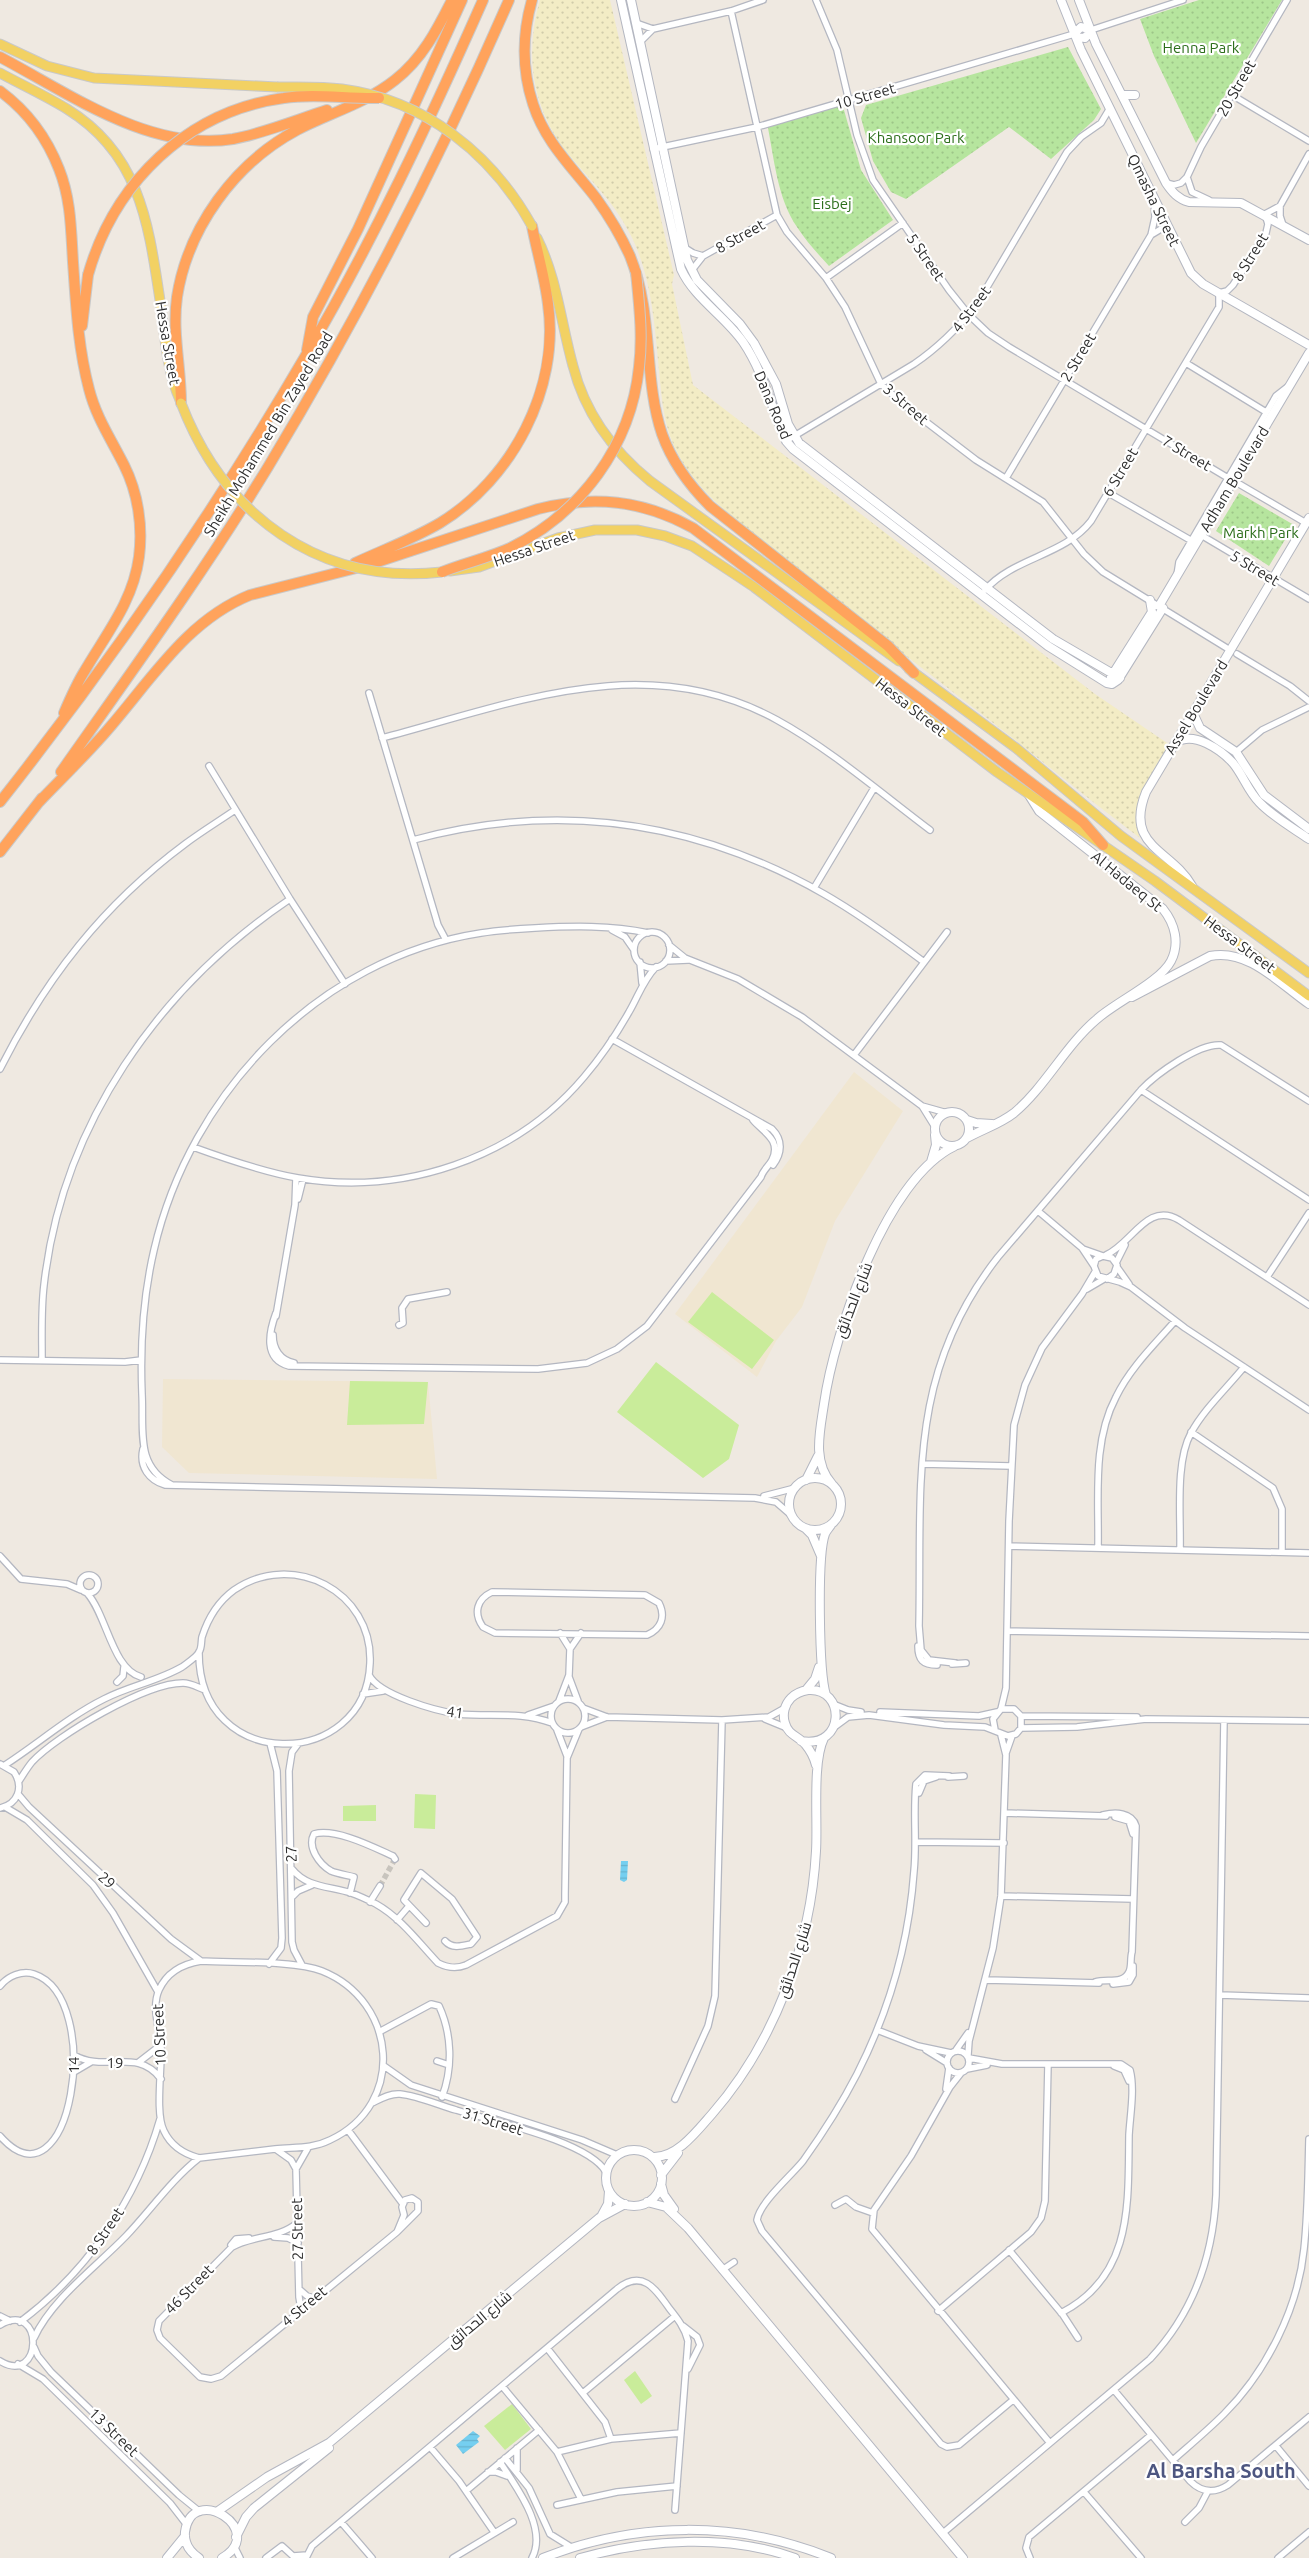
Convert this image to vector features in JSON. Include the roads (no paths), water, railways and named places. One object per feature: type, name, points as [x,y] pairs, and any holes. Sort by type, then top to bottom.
[{"type":"highway","points":[[181,403],[175,337],[177,295],[189,254],[207,216],[232,182],[262,153],[297,130],[362,100],[396,79],[415,61],[431,40],[452,0]]},
{"type":"highway","points":[[307,354],[309,329],[313,317],[349,247],[462,0]]},
{"type":"highway","name":"Sheikh Mohammed Bin Zayed Road","points":[[0,802],[55,732],[158,589],[307,354],[391,197],[483,0]]},
{"type":"highway","name":"Sheikh Mohammed Bin Zayed Road","points":[[0,852],[39,802],[133,671],[267,468],[330,360],[410,212],[509,0]]},
{"type":"highway","points":[[532,0],[526,27],[524,59],[533,106],[555,149],[605,210],[622,240],[636,272],[646,313],[656,408],[663,435],[682,474],[710,506],[888,646],[914,673]]},
{"type":"highway","points":[[0,56],[135,127],[182,139],[215,140],[248,136],[362,100]]},
{"type":"highway","points":[[0,92],[17,106],[38,129],[53,156],[64,184],[70,215],[78,338],[89,388],[98,416],[124,465],[135,495],[140,542],[136,574],[126,604],[81,677],[55,732]]},
{"type":"highway","points":[[83,359],[83,317],[88,274],[103,234],[124,196],[159,156],[199,127],[240,108],[283,98],[313,96],[379,98]]},
{"type":"highway","points":[[333,573],[427,530],[460,508],[491,480],[522,436],[540,392],[549,332],[549,305],[532,226]]},
{"type":"highway","points":[[442,572],[509,548],[544,529],[573,505],[609,458],[626,424],[640,367],[641,328],[636,272]]},
{"type":"highway","points":[[39,802],[108,729],[178,645],[198,625],[222,608],[250,595],[379,561],[559,503],[602,500],[624,502],[660,511],[709,538],[1083,822],[1103,845]]},
{"type":"main road","name":"Hessa Street","points":[[0,44],[47,66],[94,78],[341,89],[379,98],[427,117],[469,146],[505,182],[532,226],[553,278],[578,385],[596,422],[620,454],[650,481],[1016,748],[1121,836],[1195,892],[1309,973]]},
{"type":"main road","name":"Hessa Street","points":[[0,73],[82,119],[108,143],[128,172],[148,221],[170,367],[181,403],[199,444],[224,482],[255,515],[290,541],[330,560],[374,571],[419,574],[467,570],[570,534],[594,530],[621,530],[665,536],[692,546],[754,587],[1029,795],[1185,903],[1309,996]]},
{"type":"street","name":"Dana Road","points":[[621,0],[681,269],[693,288],[732,328],[753,358],[768,392],[790,438],[800,457],[1067,660],[1107,683],[1114,683],[1116,676],[1053,639],[790,438],[776,384],[754,343],[691,271],[631,0]]},
{"type":"street","points":[[640,42],[654,29],[731,11],[763,0]]},
{"type":"street","name":"5 Street","points":[[816,0],[837,50],[848,102],[867,168],[880,191],[969,315],[998,340],[1146,429]]},
{"type":"street","name":"Qmasha Street","points":[[1061,0],[1074,34],[1191,273],[1219,293],[1309,345]]},
{"type":"street","name":"Qmasha Street","points":[[1079,0],[1091,30],[1166,183],[1181,200],[1197,203],[1234,201],[1265,214],[1309,240]]},
{"type":"street","points":[[1074,34],[1085,38],[1091,30],[1183,0]]},
{"type":"street","name":"20 Street","points":[[1187,177],[1201,147],[1287,0]]},
{"type":"street","name":"3 Street","points":[[731,11],[777,216],[787,232],[826,278],[845,307],[881,384],[904,405],[976,460],[1043,502],[1084,554],[1103,572],[1290,686],[1309,701]]},
{"type":"street","points":[[636,23],[654,29]]},
{"type":"street","name":"10 Street","points":[[653,149],[757,127],[848,102],[1074,34]]},
{"type":"street","points":[[1122,95],[1135,95]]},
{"type":"street","points":[[1232,95],[1309,141]]},
{"type":"street","name":"4 Street","points":[[790,438],[936,349],[960,326],[969,315],[1067,152],[1081,137],[1102,123],[1110,108]]},
{"type":"street","points":[[1102,123],[1119,127]]},
{"type":"street","points":[[1265,214],[1273,212],[1280,206],[1309,154]]},
{"type":"street","points":[[1166,183],[1179,184],[1187,177],[1192,192],[1212,202]]},
{"type":"street","name":"2 Street","points":[[1006,478],[1151,235],[1155,217],[1154,198]]},
{"type":"street","points":[[1280,206],[1280,216],[1284,225]]},
{"type":"street","name":"8 Street","points":[[1219,293],[1227,291],[1232,286],[1266,233],[1268,224],[1265,214]]},
{"type":"street","name":"8 Street","points":[[691,271],[703,256],[777,216]]},
{"type":"street","points":[[826,278],[903,223]]},
{"type":"street","points":[[1151,235],[1161,229],[1170,230]]},
{"type":"street","name":"8 Street","points":[[685,248],[703,256]]},
{"type":"street","points":[[1219,293],[1219,308]]},
{"type":"street","name":"6 Street","points":[[981,596],[986,589],[1012,569],[1074,540],[1091,522],[1107,492],[1219,308],[1232,300]]},
{"type":"street","name":"Adham Boulevard","points":[[1116,676],[1161,607],[1231,479],[1254,447],[1309,353]]},
{"type":"street","points":[[1186,363],[1266,412]]},
{"type":"street","points":[[1177,579],[1179,562],[1216,499],[1231,479],[1243,452],[1266,412],[1279,392],[1290,386]]},
{"type":"street","name":"7 Street","points":[[1146,429],[1307,521]]},
{"type":"street","points":[[1243,452],[1254,447]]},
{"type":"street","points":[[1107,492],[1192,540]]},
{"type":"street","points":[[1214,513],[1216,499]]},
{"type":"street","name":"Assel Boulevard","points":[[1195,892],[1185,876],[1152,847],[1141,826],[1142,803],[1146,792],[1192,713],[1233,652],[1273,578],[1307,521]]},
{"type":"street","name":"5 Street","points":[[1201,535],[1309,599]]},
{"type":"street","points":[[1116,676],[1152,612],[1150,600]]},
{"type":"street","points":[[382,738],[568,690],[613,684],[659,684],[719,696],[766,714],[801,734],[930,830]]},
{"type":"street","points":[[369,693],[443,941]]},
{"type":"street","points":[[1236,752],[1262,730],[1309,707]]},
{"type":"street","points":[[1192,713],[1200,728],[1236,752],[1264,796],[1309,829]]},
{"type":"street","points":[[1174,745],[1180,740],[1193,738],[1223,755],[1237,768],[1258,802],[1309,839]]},
{"type":"street","points":[[210,766],[343,985]]},
{"type":"street","points":[[814,888],[874,788]]},
{"type":"street","name":"Al Hadaeq St","points":[[967,1138],[997,1124],[1019,1108],[1093,1022],[1155,980],[1167,968],[1175,951],[1173,924],[1156,902],[1039,811],[1029,795]]},
{"type":"street","points":[[0,1069],[38,1000],[74,949],[94,925],[162,862],[186,843],[235,810]]},
{"type":"street","points":[[413,840],[464,828],[516,821],[568,819],[616,822],[677,833],[752,859],[814,888],[855,913],[924,962]]},
{"type":"street","points":[[42,1360],[44,1285],[52,1237],[69,1176],[100,1104],[138,1044],[182,990],[234,941],[290,899]]},
{"type":"street","points":[[832,1484],[817,1478],[806,1480],[795,1488],[778,1495],[755,1498],[172,1485],[157,1476],[147,1462],[144,1445],[141,1363],[145,1301],[154,1249],[171,1193],[194,1144],[219,1102],[259,1052],[296,1019],[343,985],[397,957],[443,941],[507,930],[569,927],[662,935],[669,944],[690,960],[720,971],[762,992],[802,1017],[922,1106],[947,1112],[957,1112],[967,1120],[976,1123],[997,1124]]},
{"type":"street","points":[[605,929],[625,937],[635,951],[640,962],[642,979],[640,989]]},
{"type":"street","points":[[854,1055],[947,932]]},
{"type":"street","points":[[635,951],[639,938],[648,933]]},
{"type":"street","points":[[666,961],[670,953],[669,944]]},
{"type":"street","name":"Al Hadaeq St","points":[[1125,999],[1142,993],[1210,956],[1221,953],[1231,954],[1249,961],[1309,1004]]},
{"type":"street","points":[[194,1144],[216,1155],[300,1179],[344,1183],[391,1181],[427,1174],[474,1158],[524,1130],[561,1101],[594,1065],[612,1039],[640,989],[656,967],[666,961],[690,960]]},
{"type":"street","points":[[640,962],[647,967],[656,967]]},
{"type":"street","points":[[300,1179],[276,1313],[273,1341],[278,1353],[292,1363],[538,1369],[587,1363],[617,1349],[647,1326],[761,1177],[777,1159],[781,1145],[778,1136],[772,1129],[612,1039]]},
{"type":"street","points":[[966,1663],[932,1661],[924,1656],[920,1647],[919,1626],[922,1464],[928,1406],[935,1378],[951,1334],[967,1302],[987,1272],[1038,1211],[1141,1090],[1165,1069],[1207,1047],[1218,1045],[1228,1048],[1309,1101]]},
{"type":"street","points":[[1141,1090],[1309,1200]]},
{"type":"street","points":[[922,1106],[944,1145],[955,1146]]},
{"type":"street","points":[[930,1164],[935,1150],[937,1121],[947,1112]]},
{"type":"street","points":[[930,1164],[941,1154],[967,1138],[969,1132],[967,1120]]},
{"type":"street","name":"شارع الحدائق","points":[[819,1454],[830,1370],[850,1301],[861,1273],[889,1220],[905,1195],[930,1164]]},
{"type":"street","points":[[1038,1211],[1082,1248],[1112,1258],[1132,1287],[1175,1321],[1309,1410]]},
{"type":"street","points":[[1267,1277],[1309,1213]]},
{"type":"street","points":[[995,1730],[993,1718],[999,1710],[1006,1688],[1011,1466],[1014,1425],[1033,1366],[1053,1330],[1082,1294],[1094,1269],[1096,1260],[1128,1240],[1153,1216],[1167,1214],[1309,1305]]},
{"type":"street","points":[[1082,1294],[1114,1274],[1116,1265],[1128,1240]]},
{"type":"street","points":[[1082,1248],[1094,1269],[1106,1279],[1132,1287]]},
{"type":"street","points":[[399,1325],[403,1322],[402,1308],[408,1300],[447,1292]]},
{"type":"street","points":[[1098,1548],[1099,1454],[1109,1411],[1131,1372],[1175,1321]]},
{"type":"street","points":[[0,1360],[141,1363]]},
{"type":"street","points":[[1180,1550],[1182,1464],[1185,1448],[1191,1432],[1244,1367]]},
{"type":"street","points":[[1191,1432],[1273,1488],[1282,1509],[1282,1552]]},
{"type":"street","points":[[806,1480],[819,1454]]},
{"type":"street","points":[[819,1454],[821,1467],[838,1492],[841,1503],[840,1513],[824,1535],[822,1558],[820,1660],[826,1695],[833,1704],[836,1715],[833,1728]]},
{"type":"street","points":[[922,1464],[1011,1466]]},
{"type":"street","points":[[791,1515],[790,1500],[795,1488]]},
{"type":"street","points":[[755,1498],[776,1502],[791,1515],[812,1536],[822,1558]]},
{"type":"street","points":[[806,1529],[816,1530],[831,1525]]},
{"type":"street","points":[[1009,1546],[1309,1553]]},
{"type":"street","points":[[0,1556],[21,1579],[67,1584],[84,1591],[93,1592],[97,1588]]},
{"type":"street","points":[[67,1584],[88,1574],[94,1576],[98,1583],[98,1609]]},
{"type":"street","points":[[298,1574],[326,1584],[338,1592],[358,1615],[369,1641],[369,1675],[363,1694],[352,1712],[337,1727],[318,1738],[298,1744],[270,1744],[245,1735],[233,1728],[215,1709],[204,1690],[199,1665],[199,1652],[206,1624],[218,1606],[232,1592],[249,1582],[268,1575],[298,1574]]},
{"type":"street","points":[[82,1577],[80,1584],[98,1609],[124,1667],[134,1675],[141,1677]]},
{"type":"street","points":[[498,1592],[645,1595],[654,1598],[662,1609],[663,1616],[658,1628],[647,1635],[581,1633],[488,1631],[478,1621],[477,1607],[485,1595],[498,1592]]},
{"type":"street","points":[[1007,1631],[1309,1636]]},
{"type":"street","points":[[560,1633],[570,1650]]},
{"type":"street","points":[[552,1723],[551,1714],[554,1706],[559,1701],[569,1675],[570,1650],[581,1633]]},
{"type":"street","points":[[2,1808],[10,1804],[18,1794],[19,1782],[14,1772],[3,1765],[82,1711],[120,1691],[182,1667],[199,1652]]},
{"type":"street","points":[[806,1690],[815,1679],[820,1660]]},
{"type":"street","points":[[117,1682],[123,1676],[124,1667]]},
{"type":"street","name":"41","points":[[369,1675],[376,1685],[385,1691],[449,1712],[528,1715]]},
{"type":"street","points":[[567,1758],[585,1718],[583,1708],[569,1675]]},
{"type":"street","points":[[19,1782],[40,1755],[80,1726],[113,1707],[173,1684],[184,1683],[204,1690]]},
{"type":"street","points":[[1006,1688],[1014,1709],[1020,1716],[1021,1728]]},
{"type":"street","points":[[583,1708],[607,1717],[722,1720],[763,1718],[776,1715],[785,1708],[795,1694],[806,1690],[817,1691],[826,1695]]},
{"type":"street","name":"41","points":[[363,1694],[385,1691]]},
{"type":"street","points":[[559,1701],[569,1698],[579,1702]]},
{"type":"street","points":[[833,1704],[857,1711],[979,1716],[999,1710],[1014,1709]]},
{"type":"street","points":[[528,1715],[554,1706]]},
{"type":"street","points":[[785,1708],[784,1718],[787,1728]]},
{"type":"street","points":[[292,1870],[297,1876],[312,1885],[350,1893],[370,1902],[397,1920],[438,1963],[452,1968],[466,1965],[557,1916],[565,1902],[567,1758],[557,1729],[552,1723],[528,1715]]},
{"type":"street","points":[[801,1741],[817,1741],[824,1738],[833,1728],[848,1718],[858,1715],[980,1726],[995,1730],[1001,1735],[1012,1736]]},
{"type":"street","points":[[1020,1716],[1119,1716],[1146,1719],[1309,1721]]},
{"type":"street","points":[[557,1729],[568,1733],[607,1717]]},
{"type":"street","points":[[763,1718],[787,1728],[801,1741],[812,1754],[817,1769]]},
{"type":"street","points":[[1006,1755],[1012,1736],[1021,1728],[1071,1727],[1146,1719]]},
{"type":"street","points":[[675,2100],[706,2032],[715,1996],[722,1720]]},
{"type":"street","points":[[943,2533],[1150,2359],[1169,2337],[1190,2305],[1207,2262],[1215,2218],[1224,1720]]},
{"type":"street","points":[[967,2070],[968,2044],[985,1980],[1001,1896],[1006,1755],[1001,1735]]},
{"type":"street","name":"شارع الحدائق","points":[[700,2127],[734,2086],[760,2044],[781,2002],[794,1967],[805,1928],[813,1882],[817,1828],[818,1753],[824,1738]]},
{"type":"street","name":"27","points":[[269,1964],[281,1948],[282,1938],[277,1771],[270,1744]]},
{"type":"street","name":"27","points":[[298,1744],[289,1761],[293,1896],[292,1942],[297,1958],[302,1966]]},
{"type":"street","points":[[964,1776],[928,1774],[919,1779],[916,1788],[916,1842],[907,1927],[894,1980],[877,2030],[858,2073],[835,2114],[802,2161],[761,2208],[758,2214],[758,2226],[941,2444],[947,2447],[959,2445],[1013,2400]]},
{"type":"street","name":"29","points":[[18,1794],[29,1807],[171,1939],[201,1961]]},
{"type":"street","name":"29","points":[[2,1808],[26,1820],[93,1885],[113,1912],[158,1992]]},
{"type":"street","points":[[985,1980],[1095,1982],[1118,1980],[1125,1977],[1130,1970],[1135,1846],[1133,1830],[1129,1821],[1123,1818],[1103,1815],[1005,1813]]},
{"type":"street","points":[[350,1893],[354,1877],[332,1871],[324,1866],[313,1849],[312,1838],[314,1834],[354,1840],[393,1856],[395,1859]]},
{"type":"street","points":[[916,1842],[1004,1843]]},
{"type":"street","points":[[426,1923],[404,1901],[404,1897],[420,1873],[443,1889],[461,1909],[476,1937],[472,1944],[457,1946],[450,1946],[445,1941]]},
{"type":"street","points":[[293,1896],[298,1890],[312,1885]]},
{"type":"street","points":[[370,1902],[380,1886]]},
{"type":"street","points":[[1001,1896],[1134,1899]]},
{"type":"street","points":[[397,1920],[409,1906]]},
{"type":"street","name":"10 Street","points":[[201,1961],[269,1964],[302,1966],[320,1970],[337,1978],[352,1989],[364,2003],[379,2032],[384,2066],[381,2085],[372,2103],[348,2130],[330,2140],[308,2148],[275,2149],[199,2158],[182,2152],[169,2140],[160,2119],[161,2045],[156,2012],[158,1992],[174,1970],[187,1963],[201,1961]]},
{"type":"street","name":"14","points":[[0,1986],[10,1977],[24,1973],[40,1976],[49,1983],[65,2011],[74,2054],[74,2072],[65,2121],[61,2130],[48,2145],[40,2151],[22,2153],[13,2149],[0,2136]]},
{"type":"street","points":[[1220,1995],[1309,1998]]},
{"type":"street","points":[[379,2032],[431,2004],[438,2005],[448,2035],[450,2065],[442,2097]]},
{"type":"street","points":[[940,2105],[948,2082],[948,2066],[953,2052],[963,2042],[973,2022]]},
{"type":"street","points":[[877,2030],[918,2046],[964,2052],[969,2057],[1002,2064]]},
{"type":"street","name":"19","points":[[139,2062],[161,2045]]},
{"type":"street","points":[[918,2046],[948,2066],[955,2073],[1002,2064],[1121,2064],[1128,2067],[1131,2074],[1128,2208],[1122,2239],[1109,2269],[1099,2283],[1080,2301],[1061,2313]]},
{"type":"street","name":"19","points":[[74,2054],[91,2062],[139,2062],[155,2071],[161,2079]]},
{"type":"street","points":[[437,2061],[450,2065]]},
{"type":"street","name":"19","points":[[74,2072],[91,2062]]},
{"type":"street","points":[[938,2311],[1037,2225],[1044,2209],[1048,2064]]},
{"type":"street","name":"31 Street","points":[[384,2066],[406,2083],[442,2097],[548,2129],[617,2156]]},
{"type":"street","points":[[961,2073],[940,2105],[919,2144],[873,2213],[871,2222],[875,2235],[1050,2443]]},
{"type":"street","name":"31 Street","points":[[372,2103],[383,2097],[400,2094],[560,2142],[594,2158],[606,2172]]},
{"type":"street","name":"8 Street","points":[[20,2322],[38,2308],[88,2256],[107,2233],[146,2160],[160,2119]]},
{"type":"street","points":[[653,2157],[671,2154],[700,2127]]},
{"type":"street","points":[[661,2175],[668,2164],[696,2135],[700,2127]]},
{"type":"street","points":[[348,2130],[403,2204],[404,2215],[397,2232]]},
{"type":"street","points":[[1173,2460],[1225,2414],[1258,2372],[1282,2326],[1306,2250],[1309,2138]]},
{"type":"street","points":[[275,2149],[284,2154],[296,2169],[308,2148]]},
{"type":"street","points":[[599,2218],[606,2208],[609,2191],[606,2172],[617,2156],[627,2151],[637,2150],[653,2157],[659,2165],[665,2198],[688,2228],[963,2558]]},
{"type":"street","name":"8 Street","points":[[34,2338],[52,2310],[132,2229],[180,2174],[199,2158]]},
{"type":"street","name":"27 Street","points":[[296,2169],[299,2289]]},
{"type":"street","points":[[609,2191],[615,2199],[625,2204],[637,2206],[647,2202],[656,2195],[661,2184]]},
{"type":"street","name":"4 Street","points":[[211,2379],[220,2376],[417,2214],[418,2202],[412,2198],[403,2204]]},
{"type":"street","points":[[835,2205],[846,2199],[856,2207],[873,2213]]},
{"type":"street","points":[[647,2202],[666,2207],[688,2228]]},
{"type":"street","name":"شارع الحدائق","points":[[218,2511],[267,2476],[329,2444],[599,2218],[625,2204]]},
{"type":"street","name":"46 Street","points":[[211,2379],[200,2376],[160,2338],[157,2330],[163,2316],[236,2239],[269,2236],[286,2231],[297,2222]]},
{"type":"street","name":"46 Street","points":[[269,2236],[288,2238],[298,2243]]},
{"type":"street","points":[[1009,2250],[1061,2313],[1078,2338]]},
{"type":"street","points":[[722,2270],[734,2262]]},
{"type":"street","points":[[266,2558],[282,2546],[293,2556],[306,2557],[312,2546],[628,2282],[641,2281],[653,2286],[682,2325],[697,2337],[700,2345],[687,2370]]},
{"type":"street","points":[[299,2289],[307,2296],[314,2298]]},
{"type":"street","points":[[299,2289],[302,2308]]},
{"type":"street","points":[[0,2316],[10,2321],[20,2322],[26,2326],[34,2338],[34,2346],[29,2358],[18,2364],[1,2364]]},
{"type":"street","points":[[584,2392],[675,2316]]},
{"type":"street","points":[[0,2325],[10,2321]]},
{"type":"street","points":[[675,2510],[687,2370],[688,2341],[682,2325]]},
{"type":"street","name":"13 Street","points":[[34,2346],[38,2356],[51,2372],[178,2495],[200,2512]]},
{"type":"street","points":[[547,2348],[584,2392],[605,2422],[611,2439]]},
{"type":"street","name":"13 Street","points":[[18,2364],[43,2380],[170,2503],[187,2525]]},
{"type":"street","points":[[502,2386],[557,2452],[581,2499]]},
{"type":"street","points":[[1114,2390],[1195,2486],[1208,2491],[1215,2491],[1228,2485],[1309,2417]]},
{"type":"street","name":"شارع الحدائق","points":[[234,2546],[236,2537],[246,2517],[254,2508],[289,2478],[322,2454],[360,2419]]},
{"type":"street","points":[[466,2491],[539,2430]]},
{"type":"street","points":[[557,2452],[611,2439],[681,2432]]},
{"type":"street","points":[[1030,2558],[1026,2548],[1029,2537],[1151,2434]]},
{"type":"street","points":[[430,2446],[466,2491],[494,2532]]},
{"type":"street","points":[[1276,2446],[1309,2486]]},
{"type":"street","points":[[517,2448],[518,2472]]},
{"type":"street","points":[[503,2460],[518,2472],[526,2482],[550,2534],[571,2547]]},
{"type":"street","points":[[503,2460],[528,2511],[537,2537],[536,2550],[532,2558]]},
{"type":"street","points":[[488,2472],[496,2472],[511,2478]]},
{"type":"street","points":[[517,2488],[526,2482]]},
{"type":"street","points":[[557,2505],[630,2490],[677,2486]]},
{"type":"street","points":[[1184,2522],[1199,2508],[1208,2491]]},
{"type":"street","points":[[1084,2492],[1141,2558]]},
{"type":"street","points":[[199,2558],[188,2548],[185,2536],[187,2525],[200,2512],[218,2511],[232,2521],[236,2537]]},
{"type":"street","points":[[341,2522],[372,2558]]},
{"type":"street","points":[[453,2558],[513,2522]]},
{"type":"street","points":[[543,2558],[571,2547],[630,2533],[659,2530],[717,2530],[768,2538],[831,2558]]},
{"type":"street","points":[[1278,2558],[1309,2532]]},
{"type":"street","points":[[167,2558],[185,2536]]},
{"type":"street","points":[[580,2558],[631,2546],[689,2542],[746,2546],[795,2558]]},
{"type":"street","points":[[222,2558],[234,2546],[240,2558]]},
{"type":"water","points":[[621,1861],[628,1861],[627,1880],[624,1882],[620,1880]]},
{"type":"water","points":[[473,2431],[480,2436],[477,2439],[479,2442],[463,2454],[456,2445]]},
{"type":"tunnel","points":[[380,1886],[395,1859]]},
{"type":"district","name":"Al Barsha South","points":[[1221,2470]]},
{"type":"park label","name":"Henna Park","points":[[1201,47]]},
{"type":"park label","name":"Khansoor Park","points":[[916,137]]},
{"type":"park label","name":"Eisbej","points":[[832,203]]},
{"type":"park label","name":"Markh Park","points":[[1261,532]]}]
